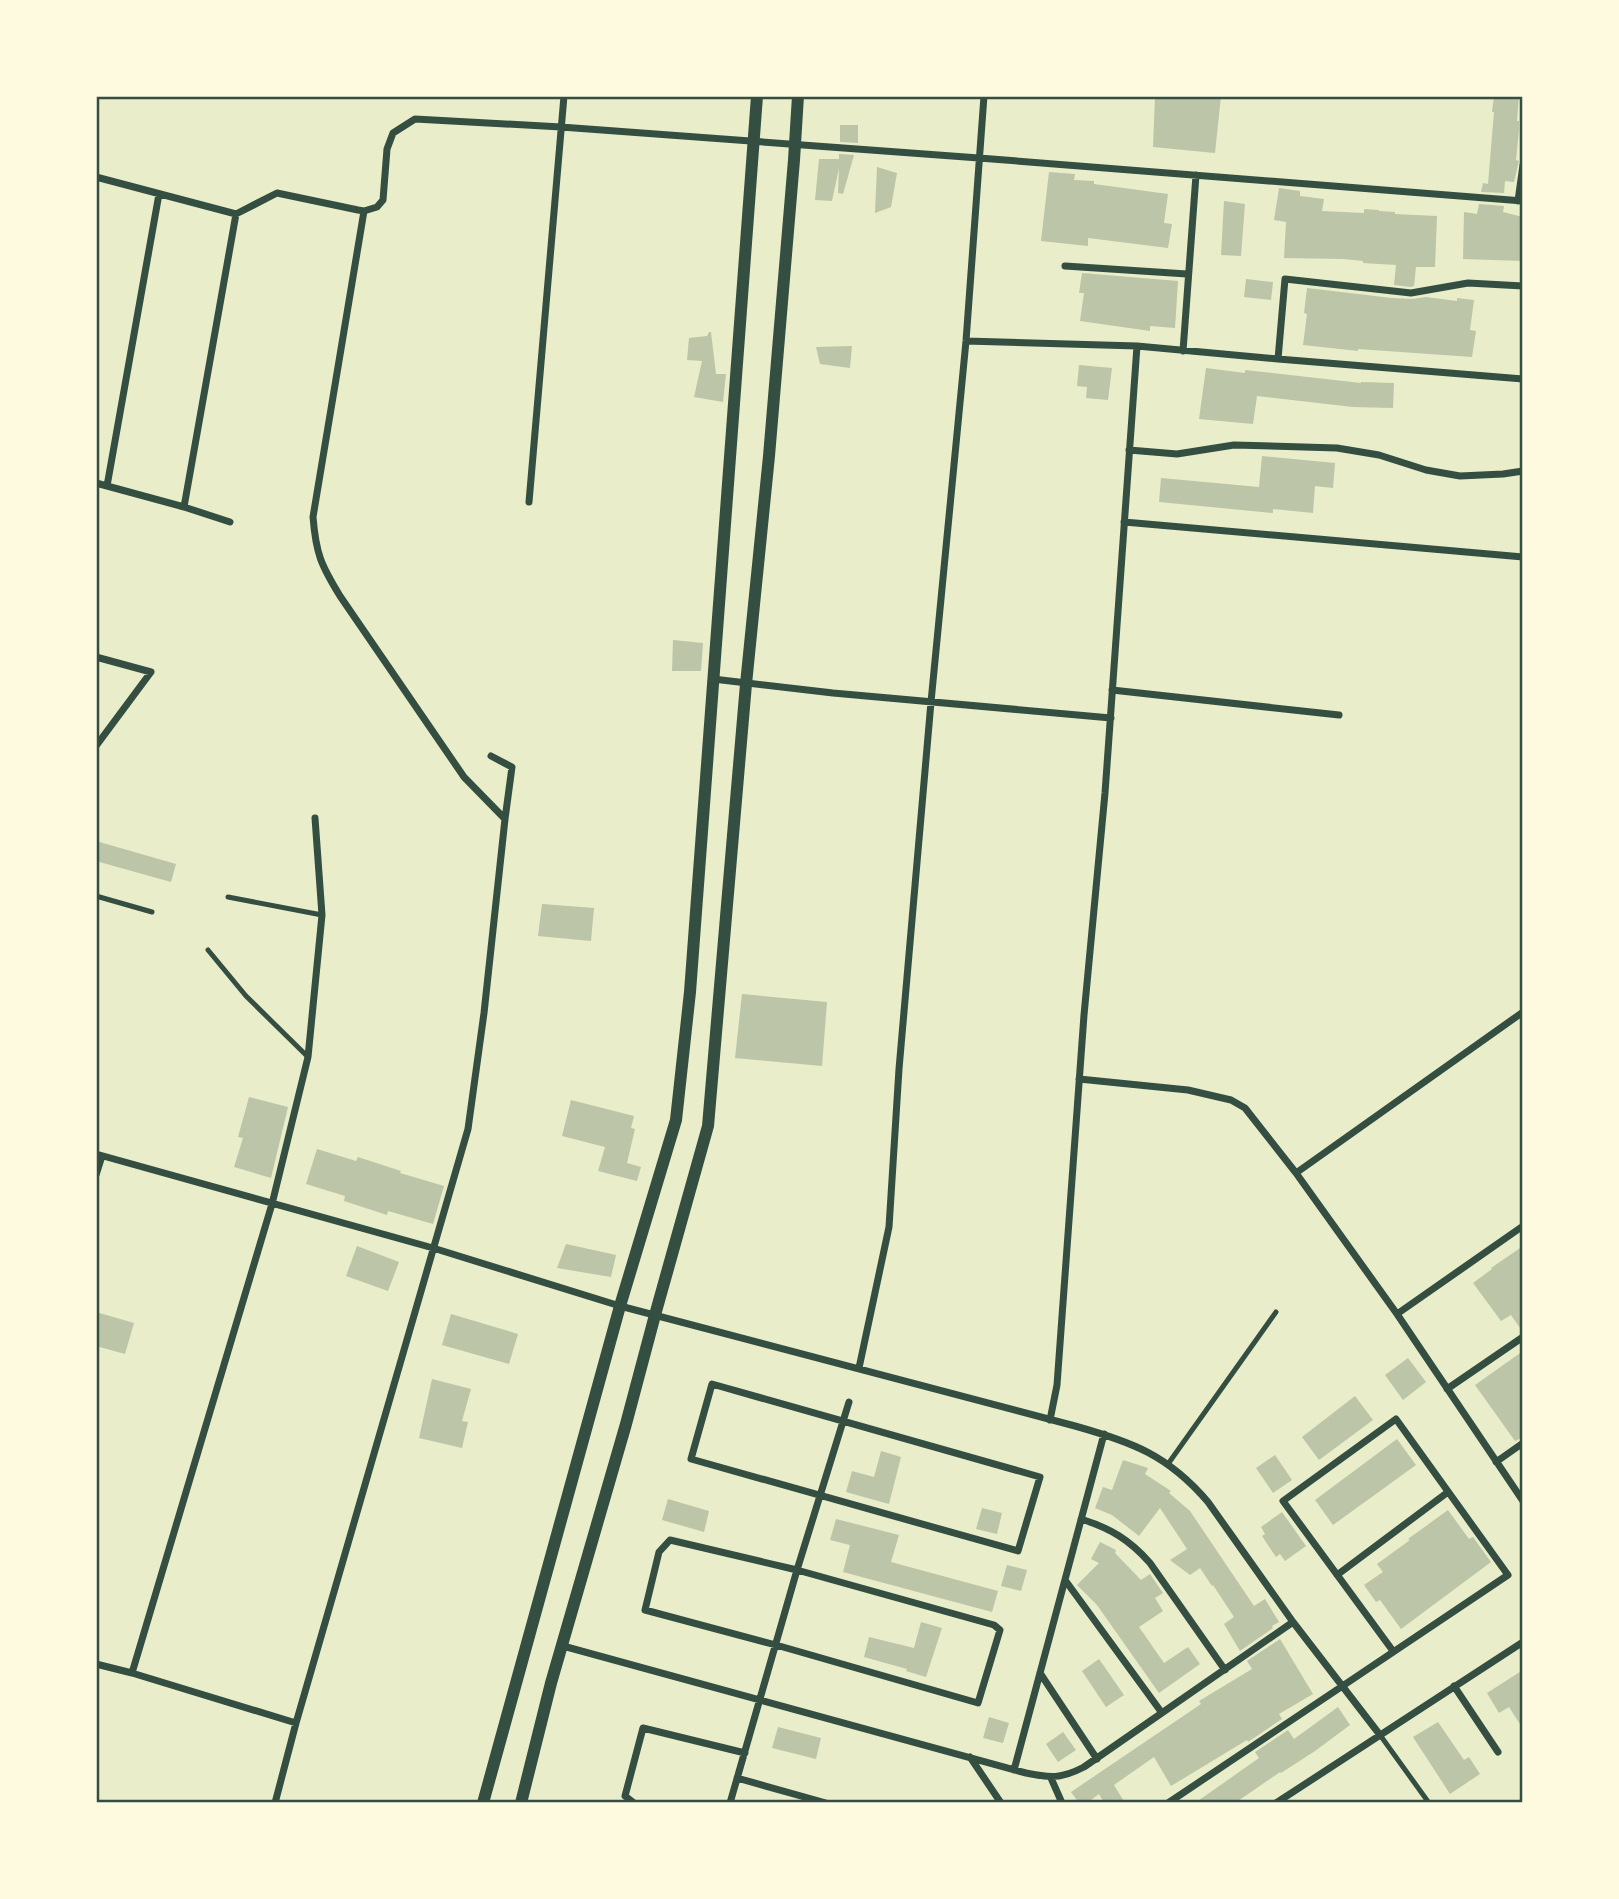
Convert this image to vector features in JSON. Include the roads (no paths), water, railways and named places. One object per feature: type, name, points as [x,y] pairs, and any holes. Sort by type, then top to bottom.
[{"type":"street","points":[[529,502],[564,96]]},
{"type":"street","points":[[483,1803],[620,1306],[676,1120],[690,992],[757,96]]},
{"type":"street","points":[[521,1803],[551,1683],[708,1126],[746,684],[768,470],[798,96]]},
{"type":"street","points":[[859,1368],[889,1227],[931,702],[966,341],[984,96]]},
{"type":"street","points":[[96,177],[236,214],[277,193],[364,211],[377,207],[383,200],[387,149],[393,133],[415,119],[979,158],[1520,201],[1523,165]]},
{"type":"street","points":[[1183,351],[1196,175]]},
{"type":"street","points":[[107,486],[159,194]]},
{"type":"street","points":[[364,211],[313,517],[315,545],[323,569],[340,596],[464,777],[505,819]]},
{"type":"street","points":[[184,507],[236,214]]},
{"type":"street","points":[[1065,265],[1187,274]]},
{"type":"street","points":[[1278,359],[1285,279],[1411,293],[1468,283],[1523,286]]},
{"type":"street","points":[[966,341],[1138,346],[1523,379]]},
{"type":"street","points":[[1050,1420],[1057,1385],[1138,346]]},
{"type":"street","points":[[1129,450],[1177,454],[1234,445],[1337,448],[1379,455],[1426,470],[1460,476],[1523,471]]},
{"type":"street","points":[[96,483],[230,522]]},
{"type":"street","points":[[1124,522],[1523,557]]},
{"type":"street","points":[[96,657],[151,672],[96,746]]},
{"type":"street","points":[[713,679],[1111,718]]},
{"type":"street","points":[[1112,690],[1339,715]]},
{"type":"street","points":[[275,1803],[468,1129],[512,767],[491,756]]},
{"type":"street","points":[[132,1673],[272,1204],[307,1057],[322,915],[315,818]]},
{"type":"street","points":[[1296,1173],[1523,1012]]},
{"type":"street","points":[[1079,1079],[1188,1090],[1231,1100],[1245,1108],[1296,1173],[1397,1314],[1523,1501]]},
{"type":"street","points":[[96,1175],[99,1155],[433,1248],[620,1306],[1104,1434],[1152,1453],[1195,1487],[1208,1502],[1293,1622],[1380,1735]]},
{"type":"street","points":[[1397,1314],[1523,1226]]},
{"type":"street","points":[[1447,1389],[1523,1338]]},
{"type":"street","points":[[712,1384],[844,1421],[1040,1477],[1018,1551],[691,1459],[712,1384]]},
{"type":"street","points":[[730,1803],[849,1402]]},
{"type":"street","points":[[1168,1803],[1508,1575],[1396,1419],[1283,1502],[1394,1651]]},
{"type":"street","points":[[1014,1770],[1104,1434]]},
{"type":"street","points":[[1496,1462],[1523,1443]]},
{"type":"street","points":[[1337,1575],[1447,1492]]},
{"type":"street","points":[[1081,1519],[1112,1530],[1139,1550],[1225,1670]]},
{"type":"street","points":[[670,1540],[797,1570],[994,1625],[1000,1630],[978,1703],[776,1645],[645,1611],[659,1552],[670,1540]]},
{"type":"street","points":[[1065,1580],[1162,1713]]},
{"type":"street","points":[[563,1646],[1051,1778],[1073,1773],[1097,1759],[1293,1622]]},
{"type":"street","points":[[1276,1803],[1523,1642]]},
{"type":"street","points":[[96,1664],[296,1723]]},
{"type":"street","points":[[1040,1673],[1097,1759]]},
{"type":"street","points":[[1454,1686],[1498,1752]]},
{"type":"street","points":[[634,1803],[625,1796],[643,1728],[745,1753]]},
{"type":"street","points":[[971,1757],[1001,1803]]},
{"type":"street","points":[[737,1777],[826,1803]]},
{"type":"street","points":[[1051,1778],[1062,1803]]},
{"type":"lane","points":[[96,896],[152,912]]},
{"type":"lane","points":[[228,897],[322,915]]},
{"type":"lane","points":[[208,950],[246,996],[307,1057]]},
{"type":"lane","points":[[1168,1464],[1276,1312]]},
{"type":"lane","points":[[1380,1735],[1429,1803]]}]
